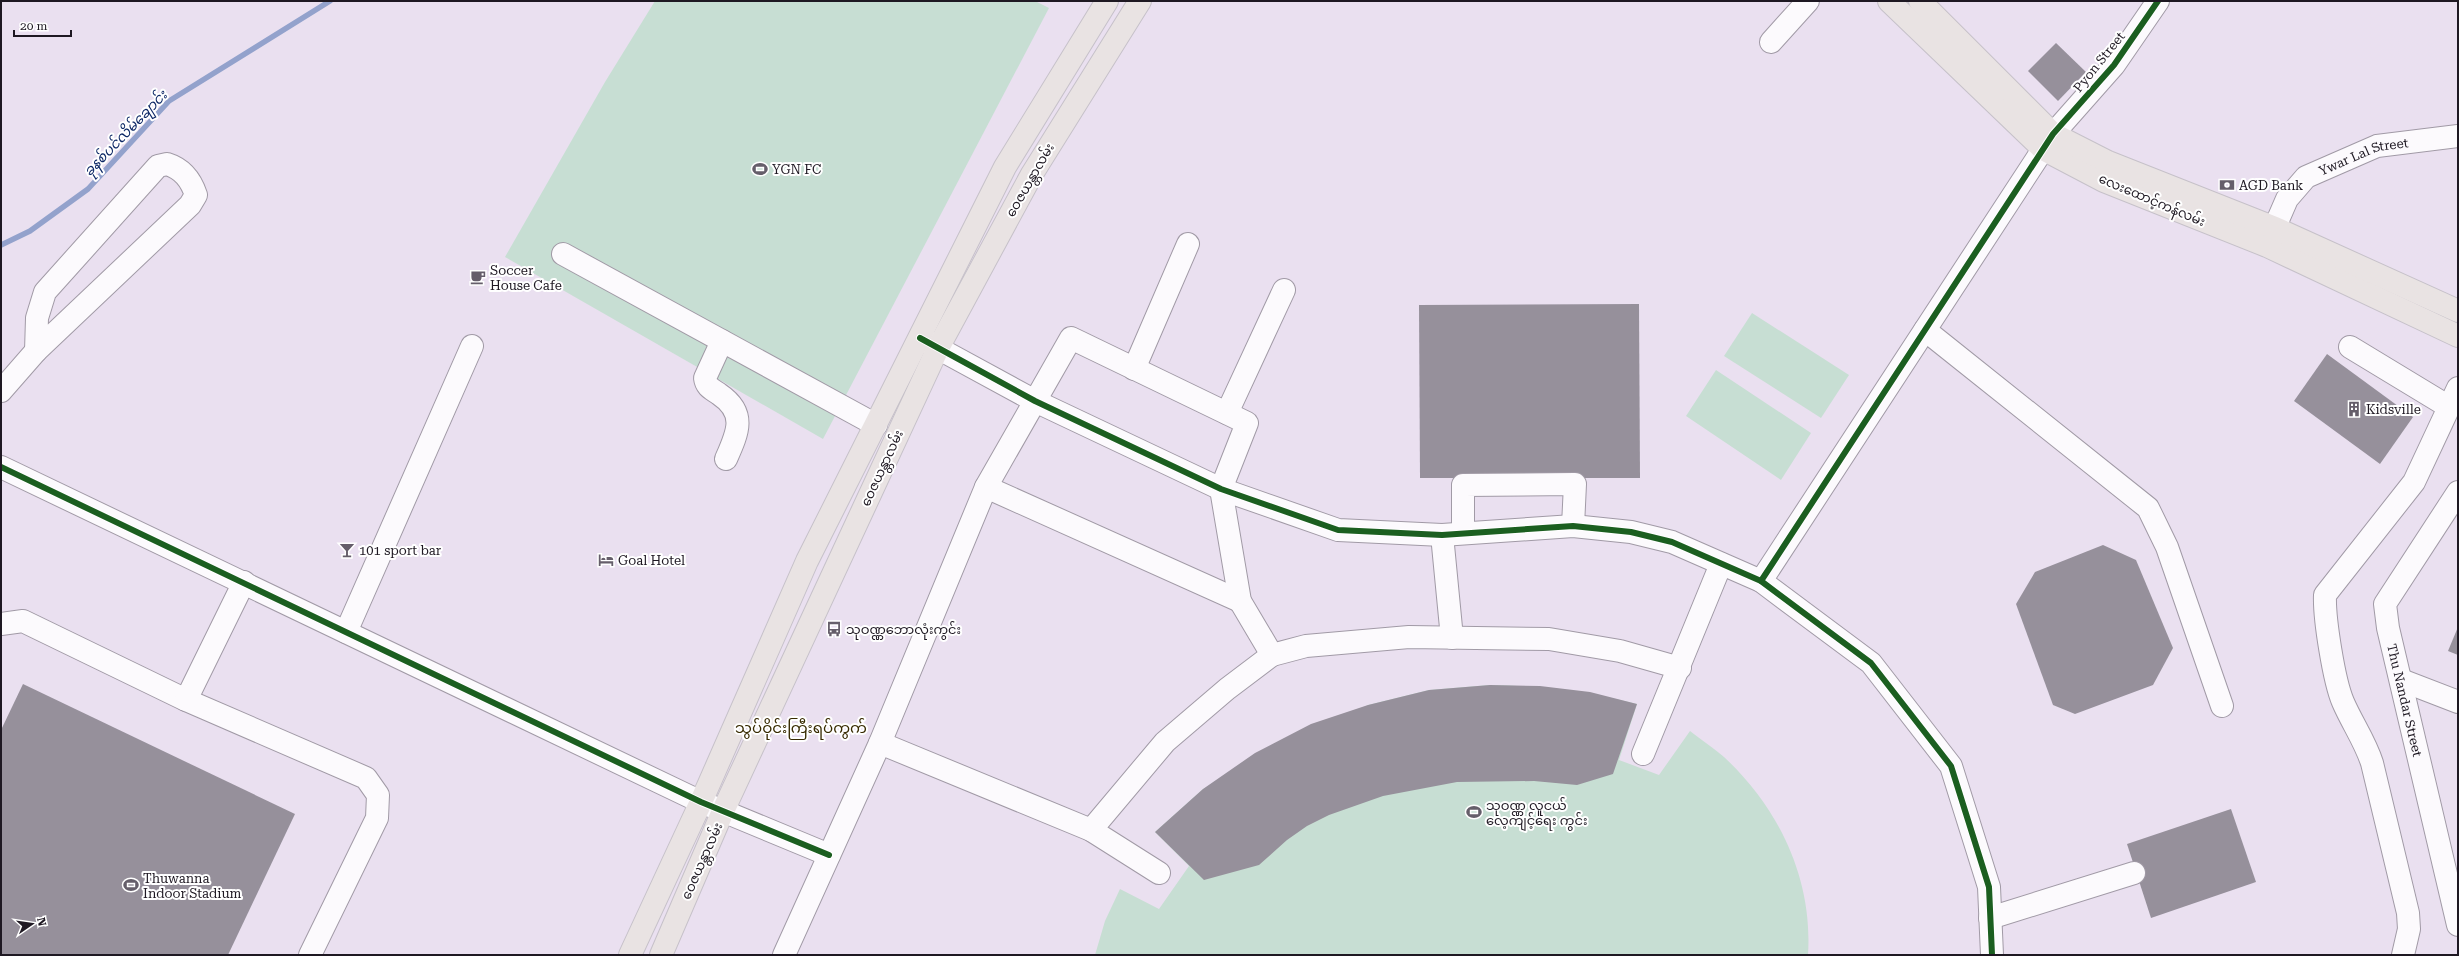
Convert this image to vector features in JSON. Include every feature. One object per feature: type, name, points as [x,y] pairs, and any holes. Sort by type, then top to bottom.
[{"type":"main road","name":"ဝေဇယန္တာလမ်း","points":[[661,955],[1005,167],[1107,1]]},
{"type":"main road","name":"ဝေဇယန္တာလမ်း","points":[[630,955],[701,802],[807,561],[876,425],[929,343],[1140,1]]},
{"type":"main road","name":"လေးထောင့်ကန်လမ်း","points":[[1889,1],[1986,82],[2048,142],[2104,181],[2270,237],[2458,311]]},
{"type":"main road","name":"လေးထောင့်ကန်လမ်း","points":[[1920,1],[1986,82]]},
{"type":"main road","name":"လေးထောင့်ကန်လမ်း","points":[[2270,237],[2458,336]]},
{"type":"street","points":[[1771,42],[1808,1]]},
{"type":"street","name":"Pyon Street","points":[[1761,581],[2048,142],[2114,65],[2158,1]]},
{"type":"street","name":"Ywar Lal Street","points":[[2270,237],[2287,199],[2306,177],[2377,146],[2458,136]]},
{"type":"street","points":[[1,391],[36,351],[190,205],[196,195],[192,183],[178,168],[167,164],[158,166],[45,292],[37,318],[36,351]]},
{"type":"street","points":[[1134,369],[1188,244]]},
{"type":"street","points":[[563,254],[876,425]]},
{"type":"street","points":[[1227,413],[1284,290]]},
{"type":"street","points":[[1925,330],[2148,508],[2167,547],[2222,706]]},
{"type":"street","points":[[784,955],[880,743],[986,487],[1071,338],[1247,423],[1221,489],[1240,601],[1272,655]]},
{"type":"street","points":[[722,341],[706,378],[709,388],[732,404],[738,419],[736,438],[726,459]]},
{"type":"street","points":[[929,343],[1035,401],[1221,489],[1338,530],[1442,535],[1573,526],[1631,532],[1672,542],[1761,581],[1871,663],[1951,766],[1989,887],[1992,955]]},
{"type":"street","points":[[346,632],[472,346]]},
{"type":"street","points":[[2350,347],[2454,397],[2414,482],[2325,595],[2325,614],[2340,693],[2366,745],[2372,763],[2408,913],[2409,929],[2403,955]]},
{"type":"street","points":[[1,467],[701,802],[829,855]]},
{"type":"street","points":[[1464,534],[1463,485],[1575,484],[1573,526]]},
{"type":"street","points":[[986,487],[1240,601]]},
{"type":"street","name":"Thu Nandar Street","points":[[2458,492],[2385,604],[2388,628],[2458,925]]},
{"type":"street","points":[[1442,535],[1452,638]]},
{"type":"street","points":[[1643,754],[1680,668],[1721,564]]},
{"type":"street","points":[[186,700],[244,582]]},
{"type":"street","points":[[1,624],[23,621],[186,700],[366,778],[378,795],[377,818],[310,955]]},
{"type":"street","points":[[1091,830],[1165,742],[1227,689],[1272,655],[1306,646],[1409,637],[1549,639],[1620,651],[1680,668]]},
{"type":"street","points":[[2401,680],[2458,702]]},
{"type":"street","points":[[880,743],[1091,830],[1159,873]]},
{"type":"street","points":[[1990,918],[2134,873]]},
{"type":"street","points":[[2409,929],[2419,955]]},
{"type":"green space","name":"YGN FC","points":[[655,1],[1035,1],[1049,8],[823,439],[505,257],[605,82]]},
{"type":"green space","points":[[1752,313],[1849,375],[1821,418],[1724,356]]},
{"type":"green space","points":[[1716,370],[1811,433],[1781,480],[1686,416]]},
{"type":"green space","name":"သုဝဏ္ဏ လူငယ် လေ့ကျင့်ရေး ကွင်း","points":[[1490,685],[1565,690],[1637,704],[1619,760],[1659,775],[1690,731],[1724,757],[1744,777],[1761,799],[1776,822],[1788,847],[1798,872],[1805,899],[1808,927],[1808,955],[1095,955],[1105,921],[1120,889],[1159,909],[1189,866],[1155,832],[1203,789],[1368,705],[1429,690]]},
{"type":"building","points":[[2056,43],[2086,72],[2058,101],[2028,71]]},
{"type":"building","points":[[1639,304],[1640,478],[1420,478],[1419,305]]},
{"type":"building","name":"Kidsville","points":[[2327,354],[2413,417],[2380,464],[2294,401]]},
{"type":"building","points":[[2103,545],[2136,560],[2173,648],[2153,685],[2075,714],[2053,705],[2016,604],[2035,572]]},
{"type":"building","points":[[2458,627],[2458,655],[2448,651]]},
{"type":"building","name":"Thuwanna Indoor Stadium","points":[[23,684],[295,814],[228,955],[1,955],[1,730]]},
{"type":"building","points":[[1490,685],[1540,686],[1590,692],[1637,704],[1613,774],[1577,785],[1534,781],[1457,782],[1383,796],[1329,815],[1307,826],[1287,840],[1259,865],[1204,880],[1155,832],[1203,789],[1255,753],[1311,724],[1368,705],[1429,690]]},
{"type":"building","points":[[2231,809],[2256,882],[2151,918],[2127,844]]},
{"type":"waterway","name":"ခုနစ်ပင်လိမ်ချောင်း","points":[[1,245],[30,231],[88,189],[169,101],[330,1]]},
{"type":"cycle path","points":[[1761,581],[2053,134],[2114,65],[2158,1]]},
{"type":"cycle path","points":[[920,338],[1035,401],[1221,489],[1338,530],[1442,535],[1573,526],[1631,532],[1672,542],[1761,581],[1871,663],[1951,766],[1989,887],[1992,955]]},
{"type":"cycle path","points":[[1,467],[701,802],[829,855]]},
{"type":"place","name":"YGN FC","points":[[760,169]]},
{"type":"place","name":"AGD Bank","points":[[2227,185]]},
{"type":"place","name":"Soccer House Cafe","points":[[478,277]]},
{"type":"place","name":"Kidsville","points":[[2354,409]]},
{"type":"place","name":"101 sport bar","points":[[347,550]]},
{"type":"place","name":"Goal Hotel","points":[[606,560]]},
{"type":"place","name":"သုဝဏ္ဏဘောလုံးကွင်း","points":[[834,629]]},
{"type":"place","name":"သုဝဏ္ဏ လူငယ် လေ့ကျင့်ရေး ကွင်း","points":[[1474,812]]},
{"type":"place","name":"Thuwanna Indoor Stadium","points":[[131,885]]},
{"type":"district","name":"သွပ်ဝိုင်းကြီးရပ်ကွက်","points":[[801,728]]}]
